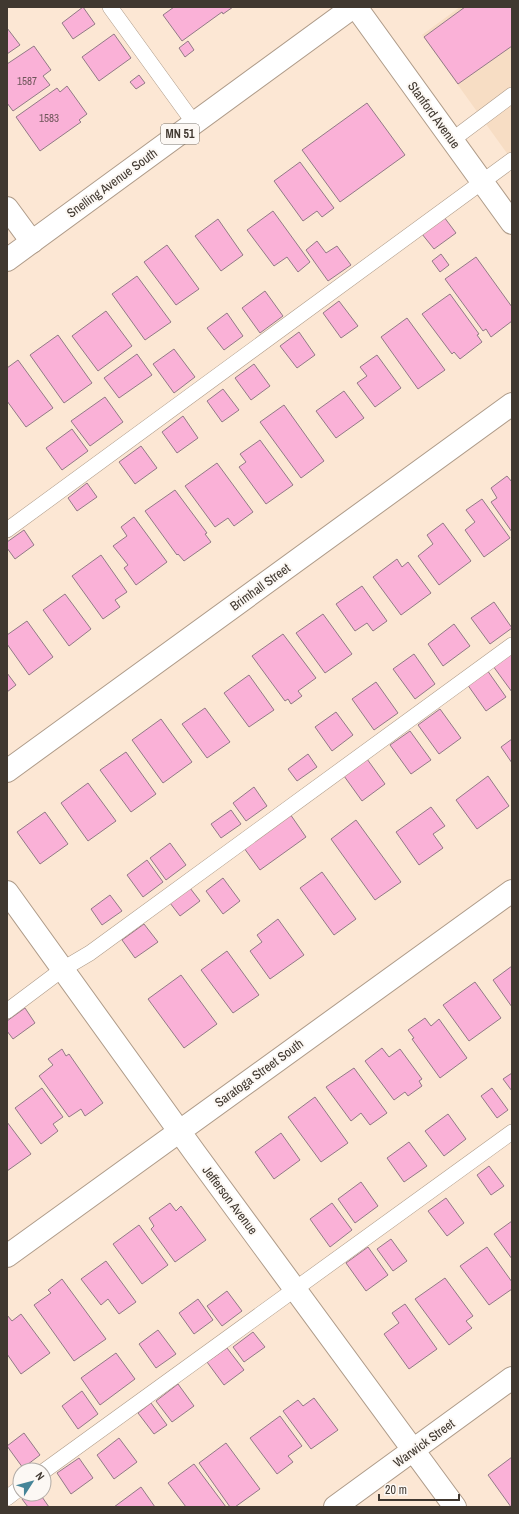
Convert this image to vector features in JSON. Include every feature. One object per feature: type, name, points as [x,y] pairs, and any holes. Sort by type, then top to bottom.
[{"type":"street","name":"Snelling Avenue South","points":[[7,260],[353,7]]},
{"type":"street","name":"Stanford Avenue","points":[[356,7],[512,223]]},
{"type":"street","points":[[7,208],[32,242]]},
{"type":"street","name":"Brimhall Street","points":[[7,771],[512,404]]},
{"type":"street","name":"Saratoga Street South","points":[[7,1256],[512,891]]},
{"type":"street","name":"Jefferson Avenue","points":[[7,892],[295,1288],[415,1449],[455,1507]]},
{"type":"street","name":"Warwick Street","points":[[335,1507],[512,1378]]},
{"type":"lane","points":[[110,7],[194,123]]},
{"type":"lane","points":[[452,140],[512,95]]},
{"type":"lane","points":[[7,530],[512,160]]},
{"type":"lane","points":[[7,1010],[63,969],[90,953],[512,645]]},
{"type":"lane","points":[[52,1465],[512,1132]]},
{"type":"shaded area","points":[[460,7],[512,7],[511,159],[422,35]]},
{"type":"building","points":[[83,7],[95,24],[73,39],[62,23]]},
{"type":"building","points":[[174,7],[233,7],[223,14],[222,12],[182,41],[163,15]]},
{"type":"building","points":[[465,7],[512,7],[512,46],[458,84],[424,37]]},
{"type":"building","points":[[7,28],[20,45],[7,54]]},
{"type":"building","points":[[114,34],[131,58],[99,81],[82,57]]},
{"type":"building","points":[[188,41],[194,50],[185,57],[179,48]]},
{"type":"building","points":[[34,46],[51,70],[43,76],[50,85],[13,111],[7,103],[7,64]]},
{"type":"building","points":[[139,75],[145,83],[136,89],[130,82]]},
{"type":"building","points":[[67,86],[87,114],[79,120],[81,122],[40,151],[16,117],[57,88],[60,92]]},
{"type":"building","points":[[367,103],[405,155],[340,202],[302,150]]},
{"type":"building","points":[[300,162],[334,208],[322,217],[317,211],[303,221],[274,181]]},
{"type":"building","points":[[273,211],[310,262],[298,272],[287,257],[274,266],[247,230]]},
{"type":"building","points":[[444,217],[456,233],[434,249],[422,234]]},
{"type":"building","points":[[218,219],[243,255],[221,271],[195,236]]},
{"type":"building","points":[[317,241],[326,253],[337,246],[351,265],[328,281],[306,250]]},
{"type":"building","points":[[167,245],[199,289],[176,305],[144,262]]},
{"type":"building","points":[[441,254],[449,265],[440,272],[432,261]]},
{"type":"building","points":[[476,257],[512,307],[512,321],[491,337],[486,329],[483,331],[445,279]]},
{"type":"building","points":[[137,276],[171,322],[145,340],[112,294]]},
{"type":"building","points":[[265,291],[283,316],[260,333],[242,308]]},
{"type":"building","points":[[450,294],[479,334],[477,335],[482,342],[460,359],[454,352],[452,354],[422,314]]},
{"type":"building","points":[[339,301],[358,326],[341,338],[323,313]]},
{"type":"building","points":[[106,311],[132,346],[98,371],[72,336]]},
{"type":"building","points":[[227,313],[243,336],[224,350],[207,328]]},
{"type":"building","points":[[407,318],[445,370],[418,389],[381,337]]},
{"type":"building","points":[[299,332],[315,355],[297,368],[280,346]]},
{"type":"building","points":[[58,335],[92,383],[64,403],[30,355]]},
{"type":"building","points":[[174,349],[195,377],[174,393],[153,364]]},
{"type":"building","points":[[137,354],[152,375],[119,398],[104,378]]},
{"type":"building","points":[[377,355],[401,388],[375,407],[357,383],[367,376],[360,367]]},
{"type":"building","points":[[18,360],[53,408],[26,427],[7,401],[7,368]]},
{"type":"building","points":[[254,364],[270,386],[251,400],[235,378]]},
{"type":"building","points":[[223,389],[239,410],[222,422],[207,401]]},
{"type":"building","points":[[344,391],[364,418],[336,438],[316,411]]},
{"type":"building","points":[[105,397],[123,422],[90,446],[71,421]]},
{"type":"building","points":[[284,405],[324,461],[301,478],[260,422]]},
{"type":"building","points":[[183,416],[198,438],[177,453],[162,432]]},
{"type":"building","points":[[72,429],[88,451],[62,470],[46,448]]},
{"type":"building","points":[[260,440],[293,485],[266,504],[239,467],[246,462],[240,454]]},
{"type":"building","points":[[141,446],[157,468],[135,484],[119,462]]},
{"type":"building","points":[[217,463],[253,512],[234,526],[228,518],[215,527],[185,486]]},
{"type":"building","points":[[507,476],[512,482],[512,532],[491,502],[497,498],[491,488]]},
{"type":"building","points":[[87,483],[97,497],[77,511],[68,498]]},
{"type":"building","points":[[175,490],[207,533],[205,534],[211,542],[184,561],[178,554],[177,555],[145,511]]},
{"type":"building","points":[[482,499],[510,538],[484,557],[465,530],[475,522],[466,510]]},
{"type":"building","points":[[134,517],[167,562],[136,585],[124,568],[128,565],[113,546],[127,536],[121,527]]},
{"type":"building","points":[[443,523],[471,561],[439,585],[418,556],[433,544],[427,535]]},
{"type":"building","points":[[24,530],[34,545],[15,559],[7,548],[7,542]]},
{"type":"building","points":[[101,555],[127,592],[115,600],[120,607],[103,619],[72,576]]},
{"type":"building","points":[[397,559],[402,567],[408,562],[431,593],[401,615],[373,577]]},
{"type":"building","points":[[362,586],[387,621],[373,631],[367,623],[355,631],[336,604]]},
{"type":"building","points":[[65,594],[91,629],[69,646],[43,610]]},
{"type":"building","points":[[494,602],[512,628],[490,644],[471,618]]},
{"type":"building","points":[[323,614],[352,654],[325,673],[296,633]]},
{"type":"building","points":[[27,621],[53,657],[29,675],[7,644],[7,635]]},
{"type":"building","points":[[454,624],[470,646],[443,666],[428,644]]},
{"type":"building","points":[[283,634],[316,678],[298,691],[302,696],[291,704],[288,699],[285,701],[252,656]]},
{"type":"building","points":[[512,652],[512,692],[493,666]]},
{"type":"building","points":[[414,654],[435,684],[415,699],[393,669]]},
{"type":"building","points":[[487,670],[506,697],[486,711],[467,684]]},
{"type":"building","points":[[7,673],[16,685],[7,692]]},
{"type":"building","points":[[249,675],[274,710],[249,727],[224,693]]},
{"type":"building","points":[[376,682],[398,713],[374,730],[352,699]]},
{"type":"building","points":[[205,708],[230,742],[207,758],[182,724]]},
{"type":"building","points":[[440,709],[461,738],[439,754],[418,725]]},
{"type":"building","points":[[336,712],[353,735],[332,751],[315,727]]},
{"type":"building","points":[[161,719],[192,762],[163,783],[132,740]]},
{"type":"building","points":[[410,731],[431,760],[411,774],[390,745]]},
{"type":"building","points":[[512,739],[512,763],[501,747]]},
{"type":"building","points":[[126,752],[156,794],[131,812],[100,770]]},
{"type":"building","points":[[308,754],[317,767],[297,781],[288,769]]},
{"type":"building","points":[[367,759],[385,784],[362,801],[344,776]]},
{"type":"building","points":[[488,776],[509,806],[477,829],[456,800]]},
{"type":"building","points":[[88,783],[116,821],[88,841],[61,803]]},
{"type":"building","points":[[254,787],[267,806],[246,821],[233,803]]},
{"type":"building","points":[[431,807],[445,826],[433,834],[443,848],[419,865],[396,832]]},
{"type":"building","points":[[231,810],[241,824],[221,838],[211,824]]},
{"type":"building","points":[[45,812],[68,844],[40,864],[17,832]]},
{"type":"building","points":[[290,814],[306,837],[260,870],[244,848]]},
{"type":"building","points":[[356,820],[401,882],[375,900],[331,839]]},
{"type":"building","points":[[170,843],[186,865],[166,880],[150,858]]},
{"type":"building","points":[[147,860],[163,882],[143,897],[127,875]]},
{"type":"building","points":[[322,872],[356,919],[334,935],[300,888]]},
{"type":"building","points":[[223,878],[240,901],[223,914],[206,891]]},
{"type":"building","points":[[190,888],[200,901],[180,916],[170,903]]},
{"type":"building","points":[[110,895],[122,911],[102,925],[91,909]]},
{"type":"building","points":[[278,919],[304,955],[270,979],[250,951],[262,942],[257,935]]},
{"type":"building","points":[[144,924],[158,942],[135,958],[122,940]]},
{"type":"building","points":[[227,951],[259,995],[233,1013],[201,970]]},
{"type":"building","points":[[512,966],[512,1007],[493,980]]},
{"type":"building","points":[[181,975],[217,1024],[184,1048],[148,999]]},
{"type":"building","points":[[475,982],[501,1018],[469,1041],[443,1005]]},
{"type":"building","points":[[25,1008],[35,1023],[13,1039],[7,1031],[7,1021]]},
{"type":"building","points":[[425,1018],[431,1026],[439,1019],[467,1058],[440,1078],[412,1039],[414,1038],[408,1030]]},
{"type":"building","points":[[382,1048],[389,1057],[400,1049],[422,1079],[419,1081],[422,1086],[408,1096],[405,1092],[394,1100],[365,1061]]},
{"type":"building","points":[[62,1049],[66,1056],[69,1054],[103,1103],[85,1116],[81,1109],[69,1117],[39,1076],[53,1065],[48,1059]]},
{"type":"building","points":[[354,1068],[387,1113],[370,1125],[361,1113],[351,1121],[326,1087]]},
{"type":"building","points":[[512,1073],[512,1091],[503,1079]]},
{"type":"building","points":[[42,1088],[63,1117],[53,1124],[58,1131],[41,1144],[15,1108]]},
{"type":"building","points":[[492,1088],[508,1110],[497,1118],[481,1096]]},
{"type":"building","points":[[315,1097],[348,1143],[321,1162],[288,1117]]},
{"type":"building","points":[[448,1114],[466,1139],[444,1156],[425,1131]]},
{"type":"building","points":[[7,1122],[31,1154],[7,1171]]},
{"type":"building","points":[[281,1133],[300,1160],[274,1179],[255,1152]]},
{"type":"building","points":[[409,1142],[427,1166],[404,1182],[387,1158]]},
{"type":"building","points":[[489,1166],[504,1186],[491,1195],[477,1175]]},
{"type":"building","points":[[361,1182],[378,1206],[355,1223],[338,1199]]},
{"type":"building","points":[[446,1198],[464,1223],[447,1236],[428,1211]]},
{"type":"building","points":[[170,1203],[176,1211],[181,1206],[206,1240],[175,1262],[151,1229],[154,1226],[149,1218]]},
{"type":"building","points":[[332,1203],[352,1230],[330,1247],[310,1219]]},
{"type":"building","points":[[512,1221],[512,1259],[494,1234]]},
{"type":"building","points":[[139,1225],[168,1265],[142,1284],[113,1244]]},
{"type":"building","points":[[391,1239],[407,1261],[393,1271],[377,1249]]},
{"type":"building","points":[[368,1247],[388,1275],[366,1291],[346,1263]]},
{"type":"building","points":[[487,1247],[512,1282],[512,1289],[489,1305],[460,1266]]},
{"type":"building","points":[[106,1261],[136,1302],[119,1314],[108,1299],[101,1305],[81,1279]]},
{"type":"building","points":[[445,1278],[473,1316],[466,1321],[472,1328],[449,1345],[415,1299]]},
{"type":"building","points":[[62,1279],[106,1339],[74,1361],[34,1305],[51,1293],[48,1290]]},
{"type":"building","points":[[227,1291],[242,1311],[222,1326],[207,1306]]},
{"type":"building","points":[[198,1299],[213,1320],[194,1334],[179,1313]]},
{"type":"building","points":[[405,1304],[437,1349],[409,1369],[384,1334],[399,1323],[392,1313]]},
{"type":"building","points":[[21,1314],[50,1353],[21,1374],[7,1354],[7,1315],[12,1321]]},
{"type":"building","points":[[158,1330],[176,1354],[156,1368],[139,1344]]},
{"type":"building","points":[[253,1332],[265,1347],[244,1362],[233,1347]]},
{"type":"building","points":[[227,1348],[244,1370],[224,1385],[207,1362]]},
{"type":"building","points":[[116,1353],[135,1379],[100,1405],[81,1378]]},
{"type":"building","points":[[178,1384],[194,1406],[172,1422],[156,1401]]},
{"type":"building","points":[[82,1391],[98,1414],[78,1429],[62,1406]]},
{"type":"building","points":[[314,1398],[338,1430],[311,1449],[283,1411],[298,1400],[303,1406]]},
{"type":"building","points":[[151,1403],[167,1425],[154,1434],[138,1413]]},
{"type":"building","points":[[280,1416],[302,1446],[288,1456],[293,1462],[277,1474],[250,1438]]},
{"type":"building","points":[[24,1433],[40,1455],[31,1462],[19,1462],[7,1446]]},
{"type":"building","points":[[119,1438],[137,1462],[114,1479],[97,1455]]},
{"type":"building","points":[[226,1443],[260,1489],[235,1507],[230,1507],[199,1463]]},
{"type":"building","points":[[512,1457],[512,1507],[511,1507],[488,1475]]},
{"type":"building","points":[[79,1458],[93,1478],[71,1494],[57,1473]]},
{"type":"building","points":[[194,1464],[226,1507],[186,1507],[168,1483]]},
{"type":"building","points":[[141,1487],[155,1507],[114,1507]]},
{"type":"building","points":[[24,1502],[46,1502],[49,1507],[28,1507]]}]
